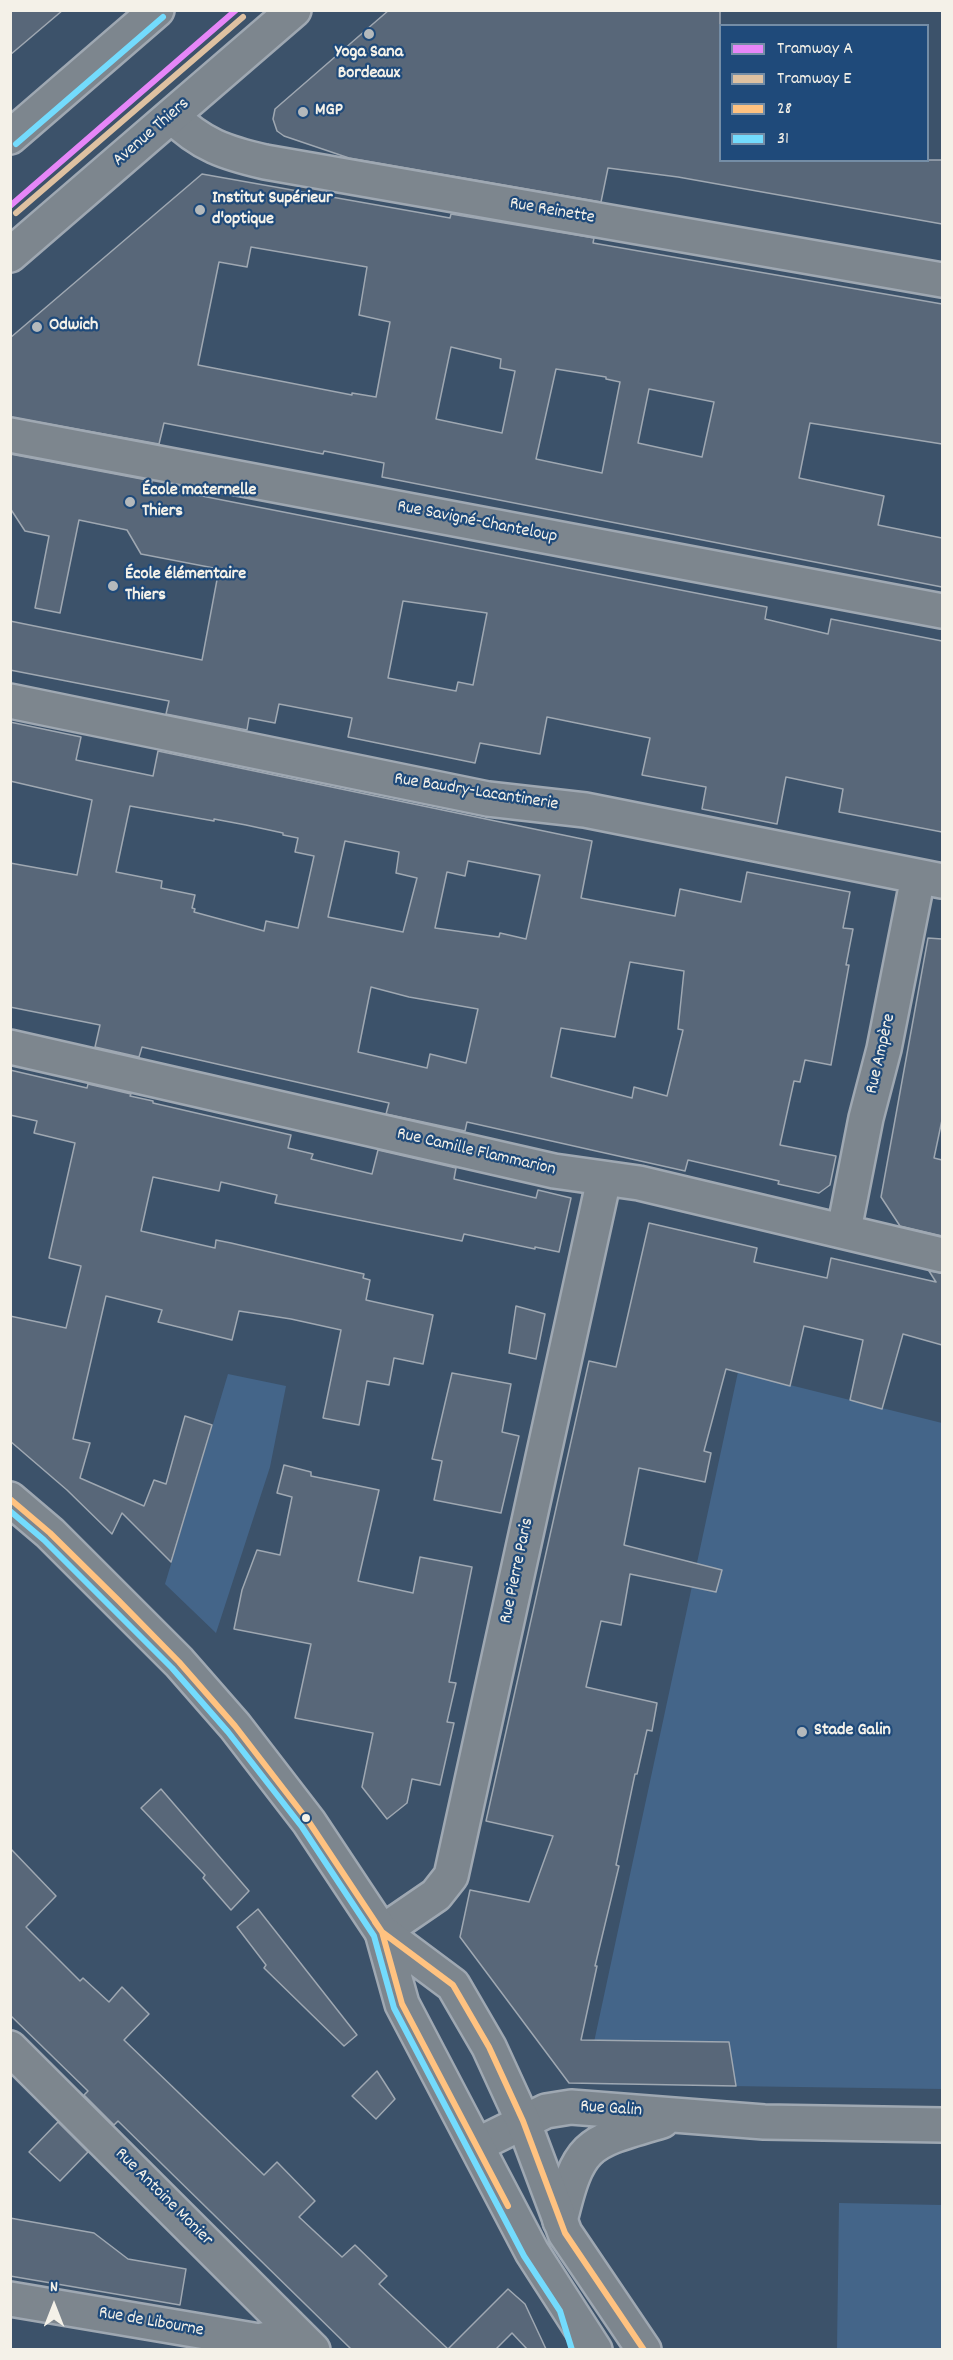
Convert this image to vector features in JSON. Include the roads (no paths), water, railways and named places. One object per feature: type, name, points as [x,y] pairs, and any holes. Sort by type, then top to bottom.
[{"type":"street","points":[[10,137],[157,10]]},
{"type":"street","name":"Avenue Thiers","points":[[10,255],[294,10]]},
{"type":"street","name":"Rue Reinette","points":[[172,116],[186,130],[232,155],[942,280]]},
{"type":"street","name":"Rue Savigné-Chanteloup","points":[[10,435],[942,611]]},
{"type":"street","name":"Rue Baudry-Lacantinerie","points":[[10,701],[488,799],[585,810],[930,879]]},
{"type":"street","name":"Rue Ampère","points":[[844,1230],[866,1118],[930,879]]},
{"type":"street","name":"Rue Camille Flammarion","points":[[10,1047],[554,1171],[639,1183],[942,1255]]},
{"type":"street","name":"Rue Pierre Paris","points":[[382,1932],[436,1895],[451,1876],[604,1179]]},
{"type":"street","points":[[10,1499],[50,1533],[179,1662],[235,1726],[309,1822],[382,1932],[402,2004],[532,2252],[595,2349]]},
{"type":"street","points":[[382,1932],[453,1985],[489,2047],[523,2121],[560,2221],[573,2246],[644,2349]]},
{"type":"street","name":"Rue Antoine Monier","points":[[10,2048],[313,2349]]},
{"type":"street","name":"Rue Galin","points":[[477,2145],[546,2111],[571,2107],[764,2122],[942,2125]]},
{"type":"street","points":[[560,2221],[567,2190],[585,2152],[611,2136],[681,2115]]},
{"type":"street","name":"Rue de Libourne","points":[[10,2299],[259,2341],[274,2337],[288,2325]]},
{"type":"street","points":[[568,2307],[582,2349]]},
{"type":"tram line","name":"A","points":[[10,206],[236,10]]},
{"type":"tram line","name":"E","points":[[16,213],[243,17]]},
{"type":"place","name":"Yoga Sana Bordeaux","points":[[369,34]]},
{"type":"place","name":"MGP","points":[[303,112]]},
{"type":"place","name":"Institut Supérieur d'optique","points":[[200,210]]},
{"type":"place","name":"Odwich","points":[[37,327]]},
{"type":"place","name":"École maternelle Thiers","points":[[130,502]]},
{"type":"place","name":"École élémentaire Thiers","points":[[113,586]]},
{"type":"place","name":"Stade Galin","points":[[802,1732]]}]
